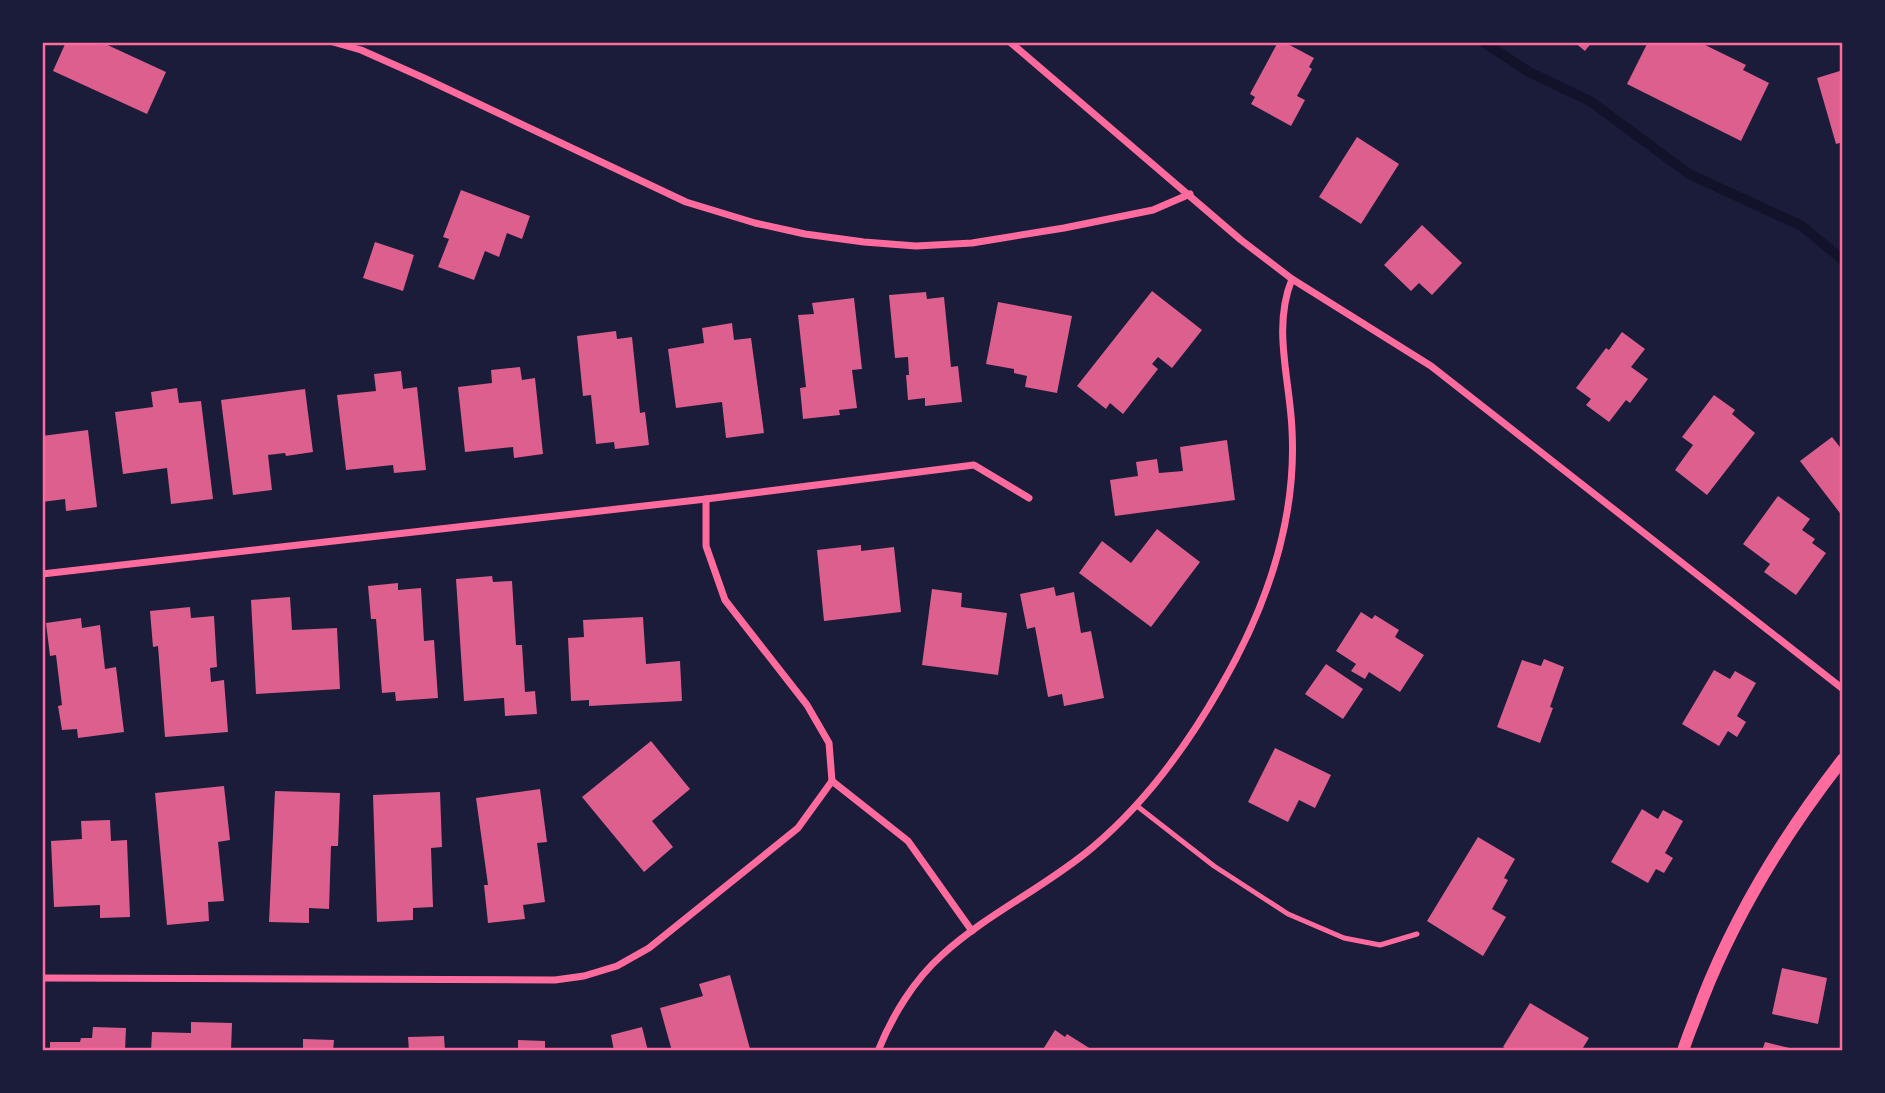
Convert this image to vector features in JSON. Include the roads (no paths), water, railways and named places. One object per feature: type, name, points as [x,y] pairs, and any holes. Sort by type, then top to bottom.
[{"type":"street","points":[[333,42],[361,50],[424,78],[687,202],[755,223],[805,234],[916,246],[972,243],[1153,210],[1190,194]]},
{"type":"street","points":[[1010,42],[1241,240],[1292,279],[1431,366],[1843,689]]},
{"type":"street","points":[[878,1051],[897,1013],[918,981],[942,955],[972,931],[1074,862],[1137,806],[1182,748],[1220,687],[1269,585],[1285,528],[1292,477],[1292,430],[1282,343],[1283,311],[1286,292],[1292,279]]},
{"type":"street","points":[[42,574],[706,499],[974,465],[1029,498]]},
{"type":"street","points":[[42,978],[555,980],[584,976],[617,966],[649,947],[798,828],[832,781],[829,743],[807,705],[726,600],[706,546],[706,499]]},
{"type":"street","points":[[1684,1051],[1713,973],[1748,903],[1818,790],[1843,759]]},
{"type":"street","points":[[832,781],[908,841],[972,931]]},
{"type":"lane","points":[[1137,806],[1214,866],[1288,914],[1344,938],[1380,945],[1417,934]]},
{"type":"waterway","points":[[1483,42],[1529,72],[1590,101],[1689,174],[1802,226],[1843,260]]}]
